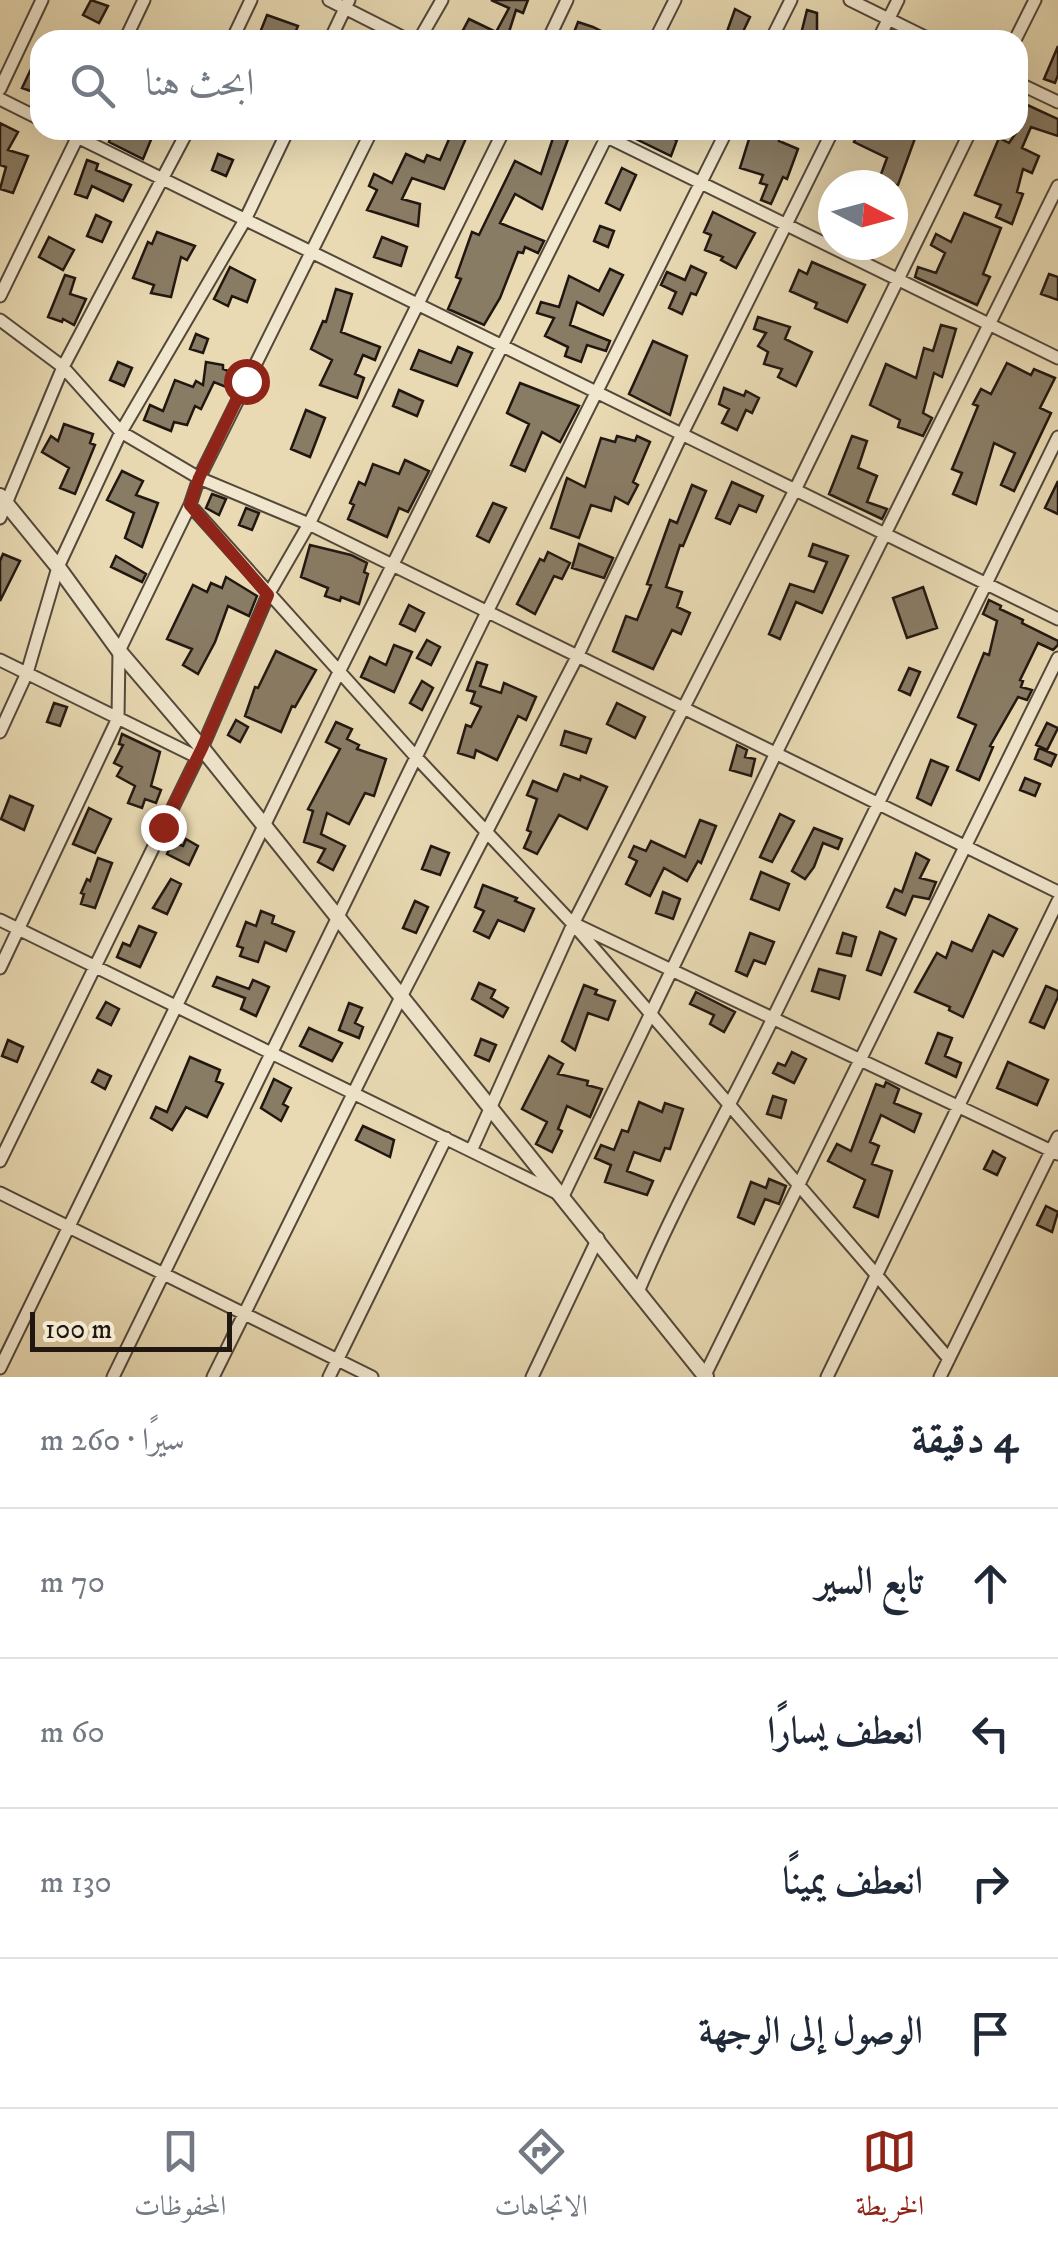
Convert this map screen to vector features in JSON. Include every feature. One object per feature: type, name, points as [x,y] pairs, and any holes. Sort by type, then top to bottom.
[{"type":"street","points":[[0,89],[42,0]]},
{"type":"street","points":[[130,30],[144,0]]},
{"type":"street","points":[[237,30],[251,0]]},
{"type":"street","points":[[329,0],[347,4],[391,30]]},
{"type":"street","points":[[425,30],[442,0]]},
{"type":"street","points":[[553,30],[567,0]]},
{"type":"street","points":[[660,30],[674,0]]},
{"type":"street","points":[[776,30],[791,0]]},
{"type":"street","points":[[850,0],[911,30]]},
{"type":"street","points":[[883,30],[898,0]]},
{"type":"street","points":[[1020,30],[1035,0]]},
{"type":"street","points":[[335,30],[347,4]]},
{"type":"street","points":[[1028,88],[1058,102]]},
{"type":"street","points":[[0,99],[30,114]]},
{"type":"street","points":[[0,296],[76,140]]},
{"type":"street","points":[[90,140],[309,252],[1058,619]]},
{"type":"street","points":[[183,140],[63,368],[2,506],[58,567],[200,752],[402,994],[705,1376],[1058,658]]},
{"type":"street","points":[[0,732],[27,674],[58,567],[120,432],[245,220],[283,140]]},
{"type":"street","points":[[0,968],[118,718],[119,650],[190,505],[199,478],[367,140]]},
{"type":"street","points":[[0,1161],[200,752],[268,595],[309,524],[499,140]]},
{"type":"street","points":[[0,1368],[606,140]]},
{"type":"street","points":[[622,140],[701,183],[1058,358]]},
{"type":"street","points":[[113,1377],[722,140]]},
{"type":"street","points":[[213,1377],[402,994],[577,657],[828,140]]},
{"type":"street","points":[[471,1150],[574,924],[795,490],[966,140]]},
{"type":"street","points":[[564,1196],[776,754],[1058,186]]},
{"type":"street","points":[[0,320],[63,368],[120,432],[199,478],[309,524],[1058,892]]},
{"type":"street","points":[[638,1292],[662,1236],[1058,437]]},
{"type":"street","points":[[190,505],[487,834],[574,924],[949,1359]]},
{"type":"street","points":[[0,660],[118,718],[200,752]]},
{"type":"street","points":[[827,1377],[1058,901]]},
{"type":"street","points":[[0,920],[564,1196]]},
{"type":"street","points":[[574,924],[1055,1152]]},
{"type":"street","points":[[940,1377],[1055,1152],[1058,1137]]},
{"type":"street","points":[[329,1377],[446,1138]]},
{"type":"street","points":[[0,1193],[372,1377]]},
{"type":"street","points":[[532,1377],[598,1238]]},
{"type":"building","points":[[91,0],[108,6],[99,23],[83,15]]},
{"type":"building","points":[[491,0],[528,0],[523,13],[516,10],[510,30],[497,30],[509,8]]},
{"type":"building","points":[[735,9],[750,17],[744,30],[728,30]]},
{"type":"building","points":[[807,10],[817,13],[817,30],[802,30]]},
{"type":"building","points":[[267,15],[298,26],[296,30],[261,30]]},
{"type":"building","points":[[469,19],[492,30],[463,30]]},
{"type":"building","points":[[578,22],[599,30],[575,30]]},
{"type":"building","points":[[1058,46],[1058,75],[1055,83],[1044,79]]},
{"type":"building","points":[[30,71],[30,91],[22,88]]},
{"type":"building","points":[[1028,105],[1058,119],[1058,136],[1031,127],[1028,134]]},
{"type":"building","points":[[0,123],[18,132],[8,150],[28,156],[13,193],[0,189],[6,167],[0,165]]},
{"type":"building","points":[[110,140],[151,140],[143,159]]},
{"type":"building","points":[[449,140],[465,140],[444,189],[412,178],[402,199],[420,204],[418,226],[367,210],[377,190],[369,186],[374,174],[392,183],[406,154],[424,162],[427,155],[440,160]]},
{"type":"building","points":[[552,140],[568,140],[542,209],[515,194],[500,223],[544,241],[538,253],[525,247],[523,253],[518,252],[500,298],[484,325],[448,309],[461,279],[456,277],[472,232],[479,235],[515,161],[541,174]]},
{"type":"building","points":[[638,140],[677,140],[671,156]]},
{"type":"building","points":[[749,140],[779,140],[798,149],[787,179],[783,177],[771,204],[761,200],[767,185],[760,183],[763,175],[740,168]]},
{"type":"building","points":[[855,140],[914,140],[903,170],[883,170],[887,158]]},
{"type":"building","points":[[998,140],[1025,140],[1022,148],[1039,156],[1032,173],[1023,169],[1017,192],[1023,194],[1012,224],[996,217],[1001,205],[975,195]]},
{"type":"building","points":[[218,154],[233,160],[226,176],[212,170]]},
{"type":"building","points":[[87,160],[98,164],[96,170],[131,185],[123,201],[92,186],[87,198],[75,194]]},
{"type":"building","points":[[622,168],[636,175],[620,210],[606,203]]},
{"type":"building","points":[[713,212],[755,233],[736,268],[705,250],[711,235],[704,232]]},
{"type":"building","points":[[964,213],[1001,228],[983,274],[990,277],[977,305],[915,277],[918,267],[936,273],[945,253],[931,245],[936,234],[951,242]]},
{"type":"building","points":[[96,215],[111,222],[102,242],[87,236]]},
{"type":"building","points":[[600,226],[614,231],[608,247],[594,241]]},
{"type":"building","points":[[157,232],[195,246],[187,260],[181,257],[171,297],[151,293],[154,285],[133,278],[148,242],[152,244]]},
{"type":"building","points":[[49,237],[74,250],[63,270],[39,257]]},
{"type":"building","points":[[382,237],[407,247],[401,266],[374,257]]},
{"type":"building","points":[[812,262],[865,285],[847,322],[790,291],[799,270],[807,274]]},
{"type":"building","points":[[691,266],[706,273],[682,314],[669,308],[676,292],[661,285],[667,272],[685,280]]},
{"type":"building","points":[[230,267],[255,280],[247,302],[232,296],[228,306],[214,299]]},
{"type":"building","points":[[610,269],[623,275],[603,315],[577,302],[570,325],[610,341],[606,351],[587,345],[581,362],[565,356],[568,347],[545,336],[554,318],[537,313],[541,302],[559,307],[569,276],[599,291]]},
{"type":"building","points":[[1049,274],[1058,277],[1058,300],[1041,294]]},
{"type":"building","points":[[65,275],[75,278],[70,294],[86,299],[74,325],[48,317]]},
{"type":"building","points":[[336,289],[352,294],[341,332],[380,347],[375,360],[363,355],[355,374],[364,378],[357,398],[320,385],[332,360],[311,349],[323,321],[326,322]]},
{"type":"building","points":[[758,317],[790,327],[785,339],[812,352],[796,386],[778,377],[782,369],[764,364],[768,352],[758,346],[766,333],[754,329]]},
{"type":"building","points":[[941,325],[956,329],[942,377],[934,373],[923,413],[932,418],[923,436],[898,427],[900,420],[870,405],[886,364],[916,378],[924,348],[933,351]]},
{"type":"building","points":[[196,334],[208,339],[203,353],[190,349]]},
{"type":"building","points":[[653,341],[687,356],[670,415],[629,394]]},
{"type":"building","points":[[458,347],[472,353],[457,386],[411,369],[419,350],[451,363]]},
{"type":"building","points":[[118,362],[132,368],[124,386],[110,380]]},
{"type":"building","points":[[206,362],[223,365],[223,369],[233,373],[226,387],[214,382],[201,409],[195,406],[187,425],[174,422],[171,431],[144,420],[150,405],[163,411],[175,380],[193,387],[196,381],[203,385]]},
{"type":"building","points":[[1007,363],[1031,375],[1034,369],[1055,378],[1040,408],[1051,413],[1014,491],[1001,485],[1015,453],[994,443],[976,504],[953,494],[962,473],[952,469],[978,406],[973,404],[981,389],[991,394]]},
{"type":"building","points":[[520,383],[579,406],[560,442],[542,432],[525,471],[511,465],[529,424],[507,413]]},
{"type":"building","points":[[724,388],[744,396],[746,391],[759,398],[752,413],[746,410],[737,430],[722,423],[729,409],[719,404]]},
{"type":"building","points":[[399,390],[423,401],[417,416],[393,406]]},
{"type":"building","points":[[306,410],[325,418],[310,457],[291,449]]},
{"type":"building","points":[[64,424],[93,434],[90,443],[95,445],[75,494],[60,488],[69,468],[42,452],[51,436],[58,441]]},
{"type":"building","points":[[617,436],[635,441],[637,436],[650,442],[633,482],[638,485],[628,504],[615,497],[611,511],[591,505],[579,538],[551,528],[567,478],[585,487],[601,438],[615,442]]},
{"type":"building","points":[[852,436],[867,441],[858,468],[877,476],[867,502],[887,509],[882,519],[829,494]]},
{"type":"building","points":[[405,460],[429,471],[408,512],[399,508],[387,537],[348,519],[359,482],[365,485],[373,464],[399,474]]},
{"type":"building","points":[[122,471],[143,481],[136,495],[158,503],[142,547],[125,538],[134,513],[107,500]]},
{"type":"building","points":[[1058,481],[1058,514],[1045,508]]},
{"type":"building","points":[[732,482],[763,496],[756,512],[739,505],[730,524],[716,518]]},
{"type":"building","points":[[692,485],[706,491],[683,546],[680,545],[666,587],[682,592],[677,607],[690,613],[681,634],[672,630],[653,669],[613,651],[626,616],[637,620],[670,520],[677,523]]},
{"type":"building","points":[[212,494],[226,499],[219,515],[206,508]]},
{"type":"building","points":[[493,503],[506,508],[489,542],[477,536]]},
{"type":"building","points":[[246,508],[259,513],[252,530],[239,525]]},
{"type":"building","points":[[579,544],[613,558],[604,578],[572,568]]},
{"type":"building","points":[[813,544],[848,556],[822,613],[796,602],[780,639],[769,634],[790,584],[814,592],[827,562],[809,556]]},
{"type":"building","points":[[310,545],[367,563],[364,572],[368,574],[359,604],[325,596],[328,588],[301,577]]},
{"type":"building","points":[[548,552],[570,563],[562,579],[554,576],[535,614],[517,604],[540,559],[544,561]]},
{"type":"building","points":[[3,554],[20,561],[0,601],[0,561]]},
{"type":"building","points":[[116,556],[146,574],[142,582],[111,567]]},
{"type":"building","points":[[226,577],[257,596],[249,616],[228,606],[198,674],[183,665],[192,649],[167,639],[193,585],[207,592],[211,583],[222,588]]},
{"type":"building","points":[[923,587],[937,628],[907,638],[893,598]]},
{"type":"building","points":[[989,600],[1058,641],[1058,645],[1053,650],[1038,643],[1020,680],[1021,687],[1032,690],[1027,700],[1018,697],[990,746],[993,747],[979,780],[957,770],[976,725],[958,717],[984,653],[989,655],[997,621],[983,614]]},
{"type":"building","points":[[409,605],[424,613],[415,631],[400,624]]},
{"type":"building","points":[[427,640],[440,647],[431,665],[417,658]]},
{"type":"building","points":[[394,645],[412,652],[394,692],[361,677],[370,657],[386,665]]},
{"type":"building","points":[[276,651],[316,670],[295,707],[292,706],[281,732],[245,716],[255,687],[258,688]]},
{"type":"building","points":[[477,662],[487,665],[480,686],[501,693],[504,683],[536,697],[526,720],[518,716],[497,760],[476,750],[474,758],[458,753],[466,725],[471,727],[481,707],[471,703],[475,692],[467,690]]},
{"type":"building","points":[[909,668],[920,672],[910,695],[899,690]]},
{"type":"building","points":[[422,681],[433,688],[422,710],[410,703]]},
{"type":"building","points":[[54,703],[67,707],[60,726],[47,722]]},
{"type":"building","points":[[617,703],[645,717],[635,738],[607,724]]},
{"type":"building","points":[[236,720],[248,727],[240,742],[228,735]]},
{"type":"building","points":[[336,722],[352,729],[347,739],[359,745],[357,749],[386,759],[374,796],[365,793],[349,824],[327,813],[321,834],[345,846],[333,870],[318,862],[325,849],[304,842],[313,811],[308,809],[340,749],[326,742]]},
{"type":"building","points":[[1047,723],[1058,728],[1047,750],[1036,745]]},
{"type":"building","points":[[565,731],[591,739],[586,753],[561,745]]},
{"type":"building","points":[[122,734],[160,752],[151,786],[161,790],[156,803],[145,799],[142,808],[128,803],[135,786],[117,776],[122,767],[114,763],[123,745],[119,744]]},
{"type":"building","points":[[737,745],[747,750],[745,757],[755,759],[751,776],[730,770]]},
{"type":"building","points":[[1039,748],[1056,755],[1051,766],[1035,759]]},
{"type":"building","points":[[931,760],[948,767],[931,805],[917,798]]},
{"type":"building","points":[[564,774],[580,780],[581,776],[607,787],[587,829],[559,815],[537,854],[524,848],[537,799],[527,795],[533,781],[557,791]]},
{"type":"building","points":[[1025,778],[1040,784],[1035,796],[1020,790]]},
{"type":"building","points":[[10,796],[33,806],[24,830],[1,819]]},
{"type":"building","points":[[89,808],[111,819],[95,853],[73,844]]},
{"type":"building","points":[[780,814],[794,821],[772,862],[760,857]]},
{"type":"building","points":[[700,820],[716,826],[701,863],[698,861],[687,881],[664,868],[650,896],[626,884],[637,861],[629,857],[634,846],[646,851],[651,841],[685,857]]},
{"type":"building","points":[[814,828],[842,839],[838,849],[823,843],[805,879],[792,871]]},
{"type":"building","points":[[186,839],[198,846],[189,865],[167,854],[173,842],[183,846]]},
{"type":"building","points":[[431,846],[449,853],[440,875],[422,869]]},
{"type":"building","points":[[916,853],[929,860],[920,878],[936,882],[929,899],[913,896],[905,915],[887,907],[895,889],[902,892]]},
{"type":"building","points":[[98,858],[112,863],[95,908],[81,904],[81,893]]},
{"type":"building","points":[[761,872],[789,884],[779,910],[751,899]]},
{"type":"building","points":[[171,879],[181,884],[167,914],[153,908]]},
{"type":"building","points":[[483,885],[534,909],[524,931],[498,920],[489,938],[474,931],[484,911],[475,907]]},
{"type":"building","points":[[663,892],[680,899],[673,919],[656,913]]},
{"type":"building","points":[[415,901],[428,907],[416,933],[403,928]]},
{"type":"building","points":[[261,911],[274,916],[272,923],[294,932],[286,951],[265,942],[258,962],[240,956],[243,948],[237,946],[246,922],[256,926]]},
{"type":"building","points":[[989,915],[1017,929],[1003,956],[993,951],[963,1017],[915,992],[937,953],[946,958],[952,942],[972,951]]},
{"type":"building","points":[[139,926],[156,933],[140,967],[117,957],[123,943],[130,946]]},
{"type":"building","points":[[880,932],[896,939],[881,975],[867,970]]},
{"type":"building","points":[[750,933],[774,942],[765,964],[754,960],[747,976],[736,971]]},
{"type":"building","points":[[843,933],[856,937],[851,956],[837,953]]},
{"type":"building","points":[[819,969],[845,976],[839,999],[812,991]]},
{"type":"building","points":[[217,977],[249,989],[253,980],[269,987],[256,1016],[241,1009],[245,998],[213,986]]},
{"type":"building","points":[[479,983],[495,990],[491,998],[508,1008],[503,1017],[472,999]]},
{"type":"building","points":[[584,985],[615,1001],[608,1020],[588,1013],[575,1050],[562,1041]]},
{"type":"building","points":[[1046,986],[1058,991],[1058,997],[1044,1028],[1030,1022]]},
{"type":"building","points":[[696,992],[735,1012],[724,1032],[710,1024],[714,1015],[690,1004]]},
{"type":"building","points":[[106,1002],[119,1009],[111,1025],[97,1018]]},
{"type":"building","points":[[349,1003],[362,1008],[355,1023],[363,1027],[359,1038],[339,1030]]},
{"type":"building","points":[[309,1028],[342,1043],[332,1061],[300,1046]]},
{"type":"building","points":[[938,1033],[952,1038],[945,1056],[961,1063],[956,1077],[926,1063]]},
{"type":"building","points":[[481,1039],[496,1045],[489,1061],[475,1055]]},
{"type":"building","points":[[8,1040],[23,1047],[17,1062],[2,1056]]},
{"type":"building","points":[[792,1052],[806,1059],[794,1083],[773,1073],[778,1063],[785,1066]]},
{"type":"building","points":[[549,1056],[563,1064],[558,1074],[588,1081],[587,1085],[602,1089],[590,1117],[567,1106],[552,1152],[536,1144],[547,1122],[522,1109]]},
{"type":"building","points":[[190,1057],[220,1070],[216,1081],[223,1084],[207,1117],[186,1107],[172,1130],[151,1118],[156,1107],[167,1112]]},
{"type":"building","points":[[1008,1062],[1048,1080],[1037,1105],[997,1088]]},
{"type":"building","points":[[98,1070],[111,1076],[105,1089],[92,1082]]},
{"type":"building","points":[[274,1079],[291,1088],[283,1104],[288,1107],[281,1121],[261,1108]]},
{"type":"building","points":[[886,1082],[899,1089],[894,1103],[921,1114],[914,1132],[881,1115],[870,1142],[879,1146],[872,1164],[892,1171],[878,1217],[854,1207],[865,1180],[828,1161],[837,1144],[851,1151],[876,1084],[884,1087]]},
{"type":"building","points":[[773,1096],[786,1100],[781,1118],[767,1114]]},
{"type":"building","points":[[639,1102],[662,1112],[665,1103],[683,1109],[670,1149],[665,1148],[660,1161],[634,1152],[627,1171],[653,1181],[647,1195],[605,1182],[611,1165],[595,1158],[601,1145],[614,1150],[622,1130],[628,1132]]},
{"type":"building","points":[[363,1126],[394,1140],[390,1157],[356,1140]]},
{"type":"building","points":[[993,1151],[1005,1158],[997,1175],[984,1169]]},
{"type":"building","points":[[769,1179],[786,1186],[779,1204],[765,1199],[754,1224],[738,1217],[751,1182],[766,1188]]},
{"type":"building","points":[[1046,1206],[1058,1212],[1052,1232],[1037,1225]]},
{"type":"route","points":[[163,827],[268,595],[190,505],[246,381]]}]
